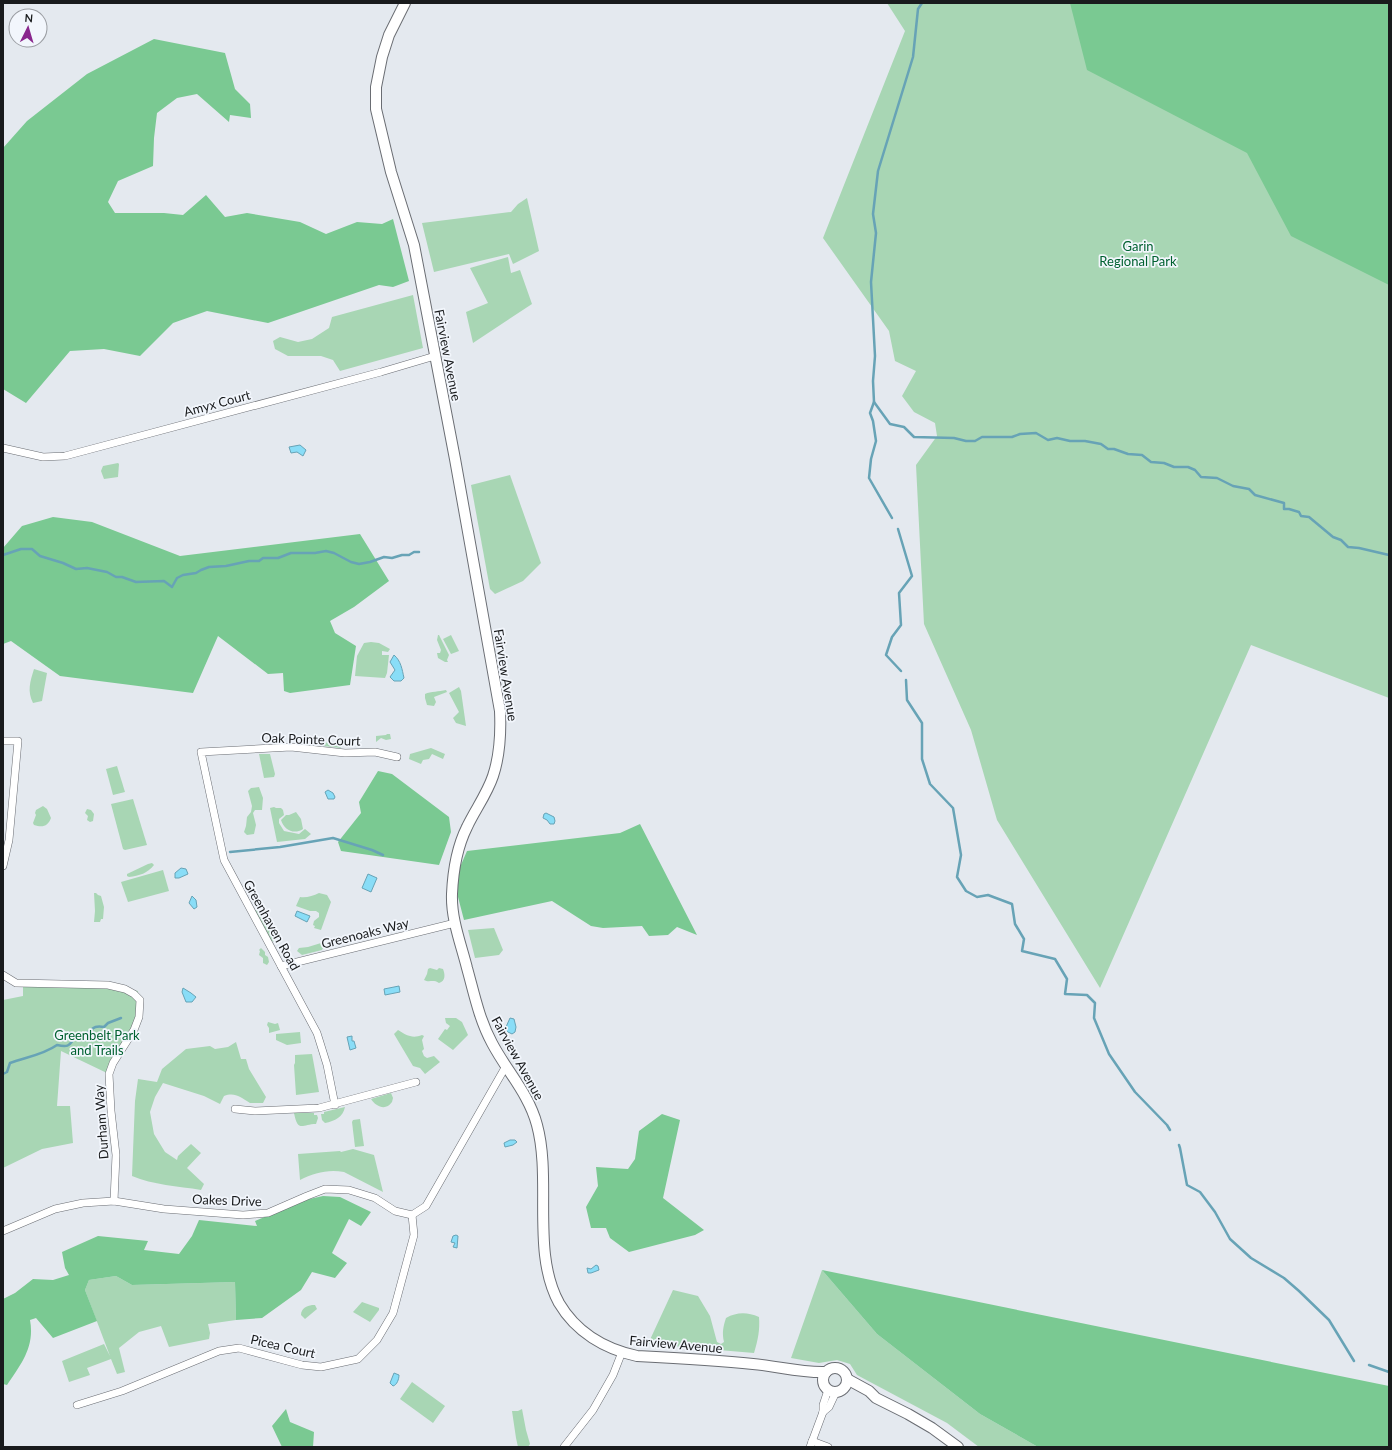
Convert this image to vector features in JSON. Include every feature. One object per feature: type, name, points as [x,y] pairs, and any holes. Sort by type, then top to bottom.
[{"type":"main road","name":"Fairview Avenue","points":[[405,3],[389,35],[382,57],[376,87],[376,109],[391,172],[414,245],[485,622],[500,711],[501,728],[498,759],[494,774],[468,826],[458,850],[452,895],[455,923],[481,1019],[492,1044],[533,1111],[540,1136],[548,1273],[559,1303],[585,1333],[599,1342],[622,1352],[637,1356],[748,1363],[789,1370],[826,1372],[832,1368],[838,1369],[844,1373],[835,1386]]},
{"type":"main road","name":"Fairview Avenue","points":[[789,1370],[797,1375],[855,1391],[867,1397],[876,1398],[914,1417],[958,1447]]},
{"type":"main road","points":[[826,1372],[823,1377],[835,1386]]},
{"type":"street","name":"Amyx Court","points":[[3,448],[43,456],[65,456],[374,374],[435,356]]},
{"type":"street","points":[[3,741],[18,741],[9,840],[3,864]]},
{"type":"street","name":"Oak Pointe Court","points":[[201,752],[291,747],[344,753],[375,752],[396,757]]},
{"type":"street","name":"Greenhaven Road","points":[[201,752],[224,860],[317,1033],[327,1065],[335,1105]]},
{"type":"street","name":"Greenoaks Way","points":[[281,966],[455,923]]},
{"type":"street","name":"Durham Way","points":[[3,975],[16,983],[108,984],[125,989],[134,994],[140,1000],[139,1017],[134,1030],[112,1063],[109,1074],[116,1156],[114,1201]]},
{"type":"street","points":[[412,1215],[426,1206],[506,1066]]},
{"type":"street","points":[[235,1109],[255,1111],[319,1108],[335,1105],[416,1082]]},
{"type":"street","name":"Oakes Drive","points":[[3,1231],[55,1209],[83,1203],[114,1201],[164,1209],[243,1215],[268,1213],[325,1190],[349,1190],[375,1198],[395,1211],[412,1215]]},
{"type":"street","name":"Picea Court","points":[[76,1405],[122,1391],[219,1351],[239,1348],[302,1364],[322,1367],[358,1358],[377,1340],[393,1313],[414,1235],[412,1215]]},
{"type":"street","points":[[564,1447],[593,1410],[613,1375],[622,1352]]},
{"type":"street","points":[[828,1447],[811,1444],[824,1412],[823,1405],[835,1386]]},
{"type":"green space","name":"Garin Regional Park","points":[[887,3],[1389,3],[1389,698],[1251,645],[1100,988],[997,820],[971,730],[924,624],[916,465],[937,436],[935,423],[914,412],[902,396],[916,371],[895,361],[889,331],[823,238],[905,31]]},
{"type":"green space","points":[[1070,3],[1389,3],[1389,285],[1291,236],[1247,153],[1087,70]]},
{"type":"green space","points":[[154,39],[225,53],[235,89],[250,104],[251,118],[230,115],[229,122],[197,94],[177,98],[157,113],[153,166],[118,181],[108,202],[115,213],[164,213],[183,215],[206,195],[225,217],[247,213],[300,222],[326,234],[357,222],[382,224],[393,219],[409,281],[393,287],[379,285],[268,323],[207,311],[173,323],[140,356],[104,349],[70,351],[26,403],[3,389],[3,148],[27,121],[87,74]]},
{"type":"green space","points":[[527,198],[539,251],[513,264],[509,254],[434,272],[422,223],[511,212],[518,204]]},
{"type":"green space","points":[[508,257],[511,273],[520,270],[532,304],[473,343],[466,312],[488,303],[470,268]]},
{"type":"green space","points":[[413,295],[423,348],[340,371],[333,360],[321,356],[288,356],[275,349],[273,341],[280,337],[298,342],[312,339],[329,328],[332,317]]},
{"type":"green space","points":[[118,463],[118,477],[104,479],[101,471],[103,466]]},
{"type":"green space","points":[[510,475],[541,563],[523,581],[495,594],[490,589],[471,485]]},
{"type":"green space","points":[[53,517],[92,522],[180,556],[360,534],[389,581],[354,607],[330,621],[335,633],[356,646],[350,685],[290,693],[284,691],[283,673],[268,674],[218,636],[193,693],[60,676],[11,641],[3,644],[3,548],[22,526]]},
{"type":"green space","points":[[438,635],[449,655],[447,660],[448,662],[438,658],[437,653],[440,653],[441,650],[437,640]]},
{"type":"green space","points":[[451,635],[459,651],[451,654],[443,639]]},
{"type":"green space","points":[[364,643],[379,643],[390,649],[388,652],[382,651],[382,655],[389,655],[385,678],[355,676],[357,656]]},
{"type":"green space","points":[[34,669],[47,673],[42,701],[33,703],[30,694],[30,682]]},
{"type":"green space","points":[[459,687],[461,691],[466,726],[456,723],[453,718],[459,712],[449,693]]},
{"type":"green space","points":[[446,690],[447,692],[434,697],[436,702],[434,706],[427,705],[425,694]]},
{"type":"green space","points":[[390,734],[391,739],[386,740],[381,738],[376,742],[376,736]]},
{"type":"green space","points":[[328,742],[336,743],[341,748],[323,746],[323,744]]},
{"type":"green space","points":[[431,748],[445,754],[443,759],[432,754],[429,759],[423,760],[421,764],[409,759],[410,754]]},
{"type":"green space","points":[[259,754],[270,754],[275,774],[274,777],[264,778]]},
{"type":"green space","points":[[117,766],[125,792],[113,795],[106,769]]},
{"type":"green space","points":[[378,771],[392,774],[449,817],[451,832],[439,865],[341,851],[338,842],[361,813],[359,802]]},
{"type":"green space","points":[[259,787],[263,798],[262,810],[255,810],[253,813],[256,825],[254,834],[247,835],[244,832],[247,817],[251,812],[252,806],[248,791],[251,788]]},
{"type":"green space","points":[[133,799],[147,845],[125,850],[123,849],[111,804]]},
{"type":"green space","points":[[43,806],[47,809],[51,818],[50,821],[45,826],[34,825],[33,823],[36,810]]},
{"type":"green space","points":[[270,808],[281,808],[283,810],[284,815],[279,819],[279,823],[284,831],[299,834],[305,829],[311,834],[305,839],[277,842]]},
{"type":"green space","points":[[87,809],[91,810],[94,814],[93,821],[90,822],[87,820],[88,816],[85,813]]},
{"type":"green space","points":[[296,812],[301,819],[303,829],[296,832],[287,829],[282,824],[281,820],[286,815]]},
{"type":"green space","points":[[640,824],[697,935],[677,927],[668,935],[649,936],[642,926],[603,928],[591,926],[552,901],[464,920],[458,897],[457,874],[467,851],[620,833]]},
{"type":"green space","points":[[152,863],[154,865],[152,868],[143,874],[129,877],[127,876],[127,874]]},
{"type":"green space","points":[[163,870],[169,891],[128,902],[121,882]]},
{"type":"green space","points":[[94,893],[101,896],[104,907],[103,919],[101,919],[100,922],[94,922]]},
{"type":"green space","points":[[319,893],[327,895],[331,902],[321,930],[314,928],[315,926],[313,925],[314,921],[319,917],[319,913],[296,906],[300,897]]},
{"type":"green space","points":[[262,907],[281,941],[271,941],[255,910]]},
{"type":"green space","points":[[494,928],[503,950],[499,955],[475,958],[468,930]]},
{"type":"green space","points":[[321,943],[325,944],[322,950],[302,955],[297,951],[299,948]]},
{"type":"green space","points":[[261,948],[268,957],[269,962],[267,965],[263,963],[263,958],[259,955],[259,950]]},
{"type":"green space","points":[[430,968],[437,970],[439,968],[443,969],[443,981],[439,983],[424,980],[428,969]]},
{"type":"green space","name":"Greenbelt Park and Trails","points":[[108,985],[138,991],[139,1017],[109,1074],[61,1051],[57,1106],[70,1106],[73,1143],[42,1149],[3,1168],[3,1000],[23,996],[23,986]]},
{"type":"green space","points":[[445,1018],[456,1018],[462,1022],[468,1035],[453,1050],[438,1039],[445,1029],[447,1030],[450,1026],[446,1023]]},
{"type":"green space","points":[[268,1022],[275,1024],[278,1023],[280,1030],[269,1033],[269,1028],[267,1025]]},
{"type":"green space","points":[[398,1030],[409,1036],[424,1036],[422,1040],[424,1049],[422,1051],[424,1056],[427,1058],[434,1056],[440,1062],[425,1074],[420,1068],[413,1066],[394,1034]]},
{"type":"green space","points":[[300,1032],[301,1043],[287,1045],[276,1040],[276,1034]]},
{"type":"green space","points":[[236,1042],[241,1059],[246,1059],[249,1069],[266,1097],[263,1103],[250,1103],[237,1096],[228,1095],[224,1096],[220,1104],[204,1096],[163,1083],[155,1097],[150,1112],[154,1134],[165,1152],[177,1160],[178,1156],[191,1144],[201,1153],[187,1168],[204,1184],[201,1190],[157,1183],[132,1176],[135,1101],[138,1079],[157,1082],[162,1069],[186,1049],[210,1046],[215,1049],[228,1047]]},
{"type":"green space","points":[[312,1054],[319,1092],[296,1095],[294,1065],[295,1055]]},
{"type":"green space","points":[[391,1093],[393,1098],[392,1102],[390,1105],[384,1107],[378,1106],[371,1099]]},
{"type":"green space","points":[[345,1107],[340,1116],[335,1120],[325,1123],[322,1120],[321,1114],[324,1114],[324,1112]]},
{"type":"green space","points":[[294,1113],[314,1113],[314,1115],[317,1115],[318,1118],[316,1124],[299,1125]]},
{"type":"green space","points":[[662,1114],[680,1120],[663,1198],[704,1230],[695,1235],[629,1252],[610,1238],[606,1228],[591,1228],[586,1207],[598,1186],[596,1167],[628,1169],[635,1159],[639,1131]]},
{"type":"green space","points":[[360,1119],[364,1146],[355,1147],[352,1122],[353,1120]]},
{"type":"green space","points":[[353,1149],[374,1155],[383,1192],[344,1172],[321,1172],[300,1180],[298,1154],[341,1152]]},
{"type":"green space","points":[[323,1196],[340,1197],[371,1212],[361,1226],[349,1219],[332,1253],[347,1263],[335,1278],[312,1272],[301,1290],[262,1318],[236,1320],[235,1282],[132,1285],[116,1276],[89,1280],[85,1290],[97,1321],[53,1338],[36,1318],[30,1320],[30,1339],[26,1355],[7,1385],[3,1384],[3,1299],[15,1293],[33,1279],[53,1280],[69,1275],[65,1268],[62,1252],[98,1236],[148,1241],[144,1250],[179,1254],[192,1236],[199,1220],[257,1226],[255,1221],[305,1200]]},
{"type":"green space","points":[[822,1270],[877,1334],[980,1414],[1038,1447],[979,1447],[947,1423],[857,1375],[850,1364],[837,1360],[819,1363],[791,1358]]},
{"type":"green space","points":[[822,1270],[1389,1386],[1389,1447],[1038,1447],[980,1414],[877,1334]]},
{"type":"green space","points":[[116,1276],[132,1285],[235,1282],[236,1320],[208,1324],[210,1333],[209,1339],[169,1347],[161,1326],[139,1332],[119,1348],[125,1372],[117,1374],[111,1359],[87,1368],[90,1375],[69,1382],[62,1361],[104,1344],[110,1356],[85,1290],[89,1280]]},
{"type":"green space","points":[[673,1290],[698,1296],[710,1316],[717,1342],[721,1344],[724,1342],[723,1330],[726,1318],[742,1313],[759,1317],[757,1344],[754,1353],[648,1344]]},
{"type":"green space","points":[[362,1302],[379,1308],[370,1322],[353,1312]]},
{"type":"green space","points":[[315,1305],[317,1309],[305,1319],[301,1315],[303,1309]]},
{"type":"green space","points":[[412,1382],[445,1406],[433,1423],[400,1399]]},
{"type":"green space","points":[[286,1409],[290,1422],[314,1432],[313,1447],[282,1447],[272,1426]]},
{"type":"green space","points":[[522,1409],[530,1444],[528,1447],[518,1447],[516,1438],[512,1411]]},
{"type":"water","points":[[300,445],[306,450],[303,456],[297,452],[291,453],[289,447]]},
{"type":"water","points":[[394,655],[402,668],[404,678],[401,681],[394,681],[390,677],[395,670],[390,662]]},
{"type":"water","points":[[328,790],[333,793],[335,797],[334,799],[328,799],[325,792]]},
{"type":"water","points":[[546,813],[554,817],[554,824],[550,824],[543,818],[544,814]]},
{"type":"water","points":[[181,868],[186,869],[188,874],[175,878],[175,873]]},
{"type":"water","points":[[368,874],[377,878],[371,892],[362,888]]},
{"type":"water","points":[[192,896],[196,900],[197,907],[194,909],[189,903]]},
{"type":"water","points":[[297,911],[310,916],[307,922],[295,916]]},
{"type":"water","points":[[399,986],[400,992],[385,995],[384,989]]},
{"type":"water","points":[[183,988],[196,997],[192,1002],[186,1002],[182,992]]},
{"type":"water","points":[[510,1018],[514,1019],[516,1027],[515,1032],[512,1034],[506,1031]]},
{"type":"water","points":[[352,1036],[352,1041],[354,1041],[356,1048],[350,1050],[347,1037]]},
{"type":"water","points":[[510,1140],[515,1140],[517,1142],[513,1145],[505,1147],[504,1143]]},
{"type":"water","points":[[453,1236],[458,1236],[457,1248],[453,1247],[455,1243],[451,1242]]},
{"type":"water","points":[[596,1265],[598,1266],[599,1270],[588,1273],[587,1268],[591,1269]]},
{"type":"water","points":[[394,1373],[399,1375],[399,1377],[397,1383],[393,1386],[390,1383]]},
{"type":"waterway","points":[[892,518],[869,478],[871,459],[876,441],[873,421],[870,413],[874,402],[873,381],[875,356],[871,282],[876,233],[873,214],[878,171],[913,57],[918,9],[922,3]]},
{"type":"waterway","points":[[874,402],[890,424],[904,427],[914,437],[954,438],[966,441],[975,441],[982,437],[1012,437],[1020,434],[1036,433],[1048,440],[1057,438],[1070,441],[1085,441],[1101,444],[1108,449],[1114,449],[1128,454],[1142,455],[1151,462],[1164,463],[1174,467],[1188,467],[1195,470],[1201,477],[1217,478],[1233,486],[1249,489],[1255,495],[1284,503],[1284,509],[1299,512],[1301,516],[1309,517],[1333,537],[1341,540],[1348,547],[1389,555]]},
{"type":"waterway","points":[[898,529],[912,576],[899,593],[901,625],[892,637],[886,655],[901,671]]},
{"type":"waterway","points":[[3,555],[21,549],[32,549],[40,556],[63,563],[76,569],[87,568],[107,572],[116,577],[122,577],[136,582],[164,581],[172,587],[177,578],[183,575],[196,573],[209,567],[259,561],[263,558],[278,558],[291,553],[315,553],[326,551],[359,564],[384,557],[392,558],[419,552]]},
{"type":"waterway","points":[[906,680],[907,700],[922,723],[922,759],[930,784],[953,808],[961,855],[957,877],[966,891],[977,897],[988,895],[1012,904],[1015,924],[1024,939],[1022,951],[1055,959],[1067,979],[1065,994],[1087,995],[1095,1003],[1094,1018],[1109,1054],[1135,1092],[1170,1130]]},
{"type":"waterway","points":[[230,852],[280,847],[333,838],[383,855]]},
{"type":"waterway","points":[[3,1074],[7,1072],[10,1063],[40,1054],[57,1045],[66,1046],[78,1036],[85,1034],[95,1027],[104,1027],[108,1023],[121,1018]]},
{"type":"waterway","points":[[1179,1145],[1187,1185],[1200,1192],[1215,1212],[1230,1239],[1251,1258],[1284,1278],[1329,1320],[1354,1361]]},
{"type":"waterway","points":[[1369,1365],[1389,1372]]}]
